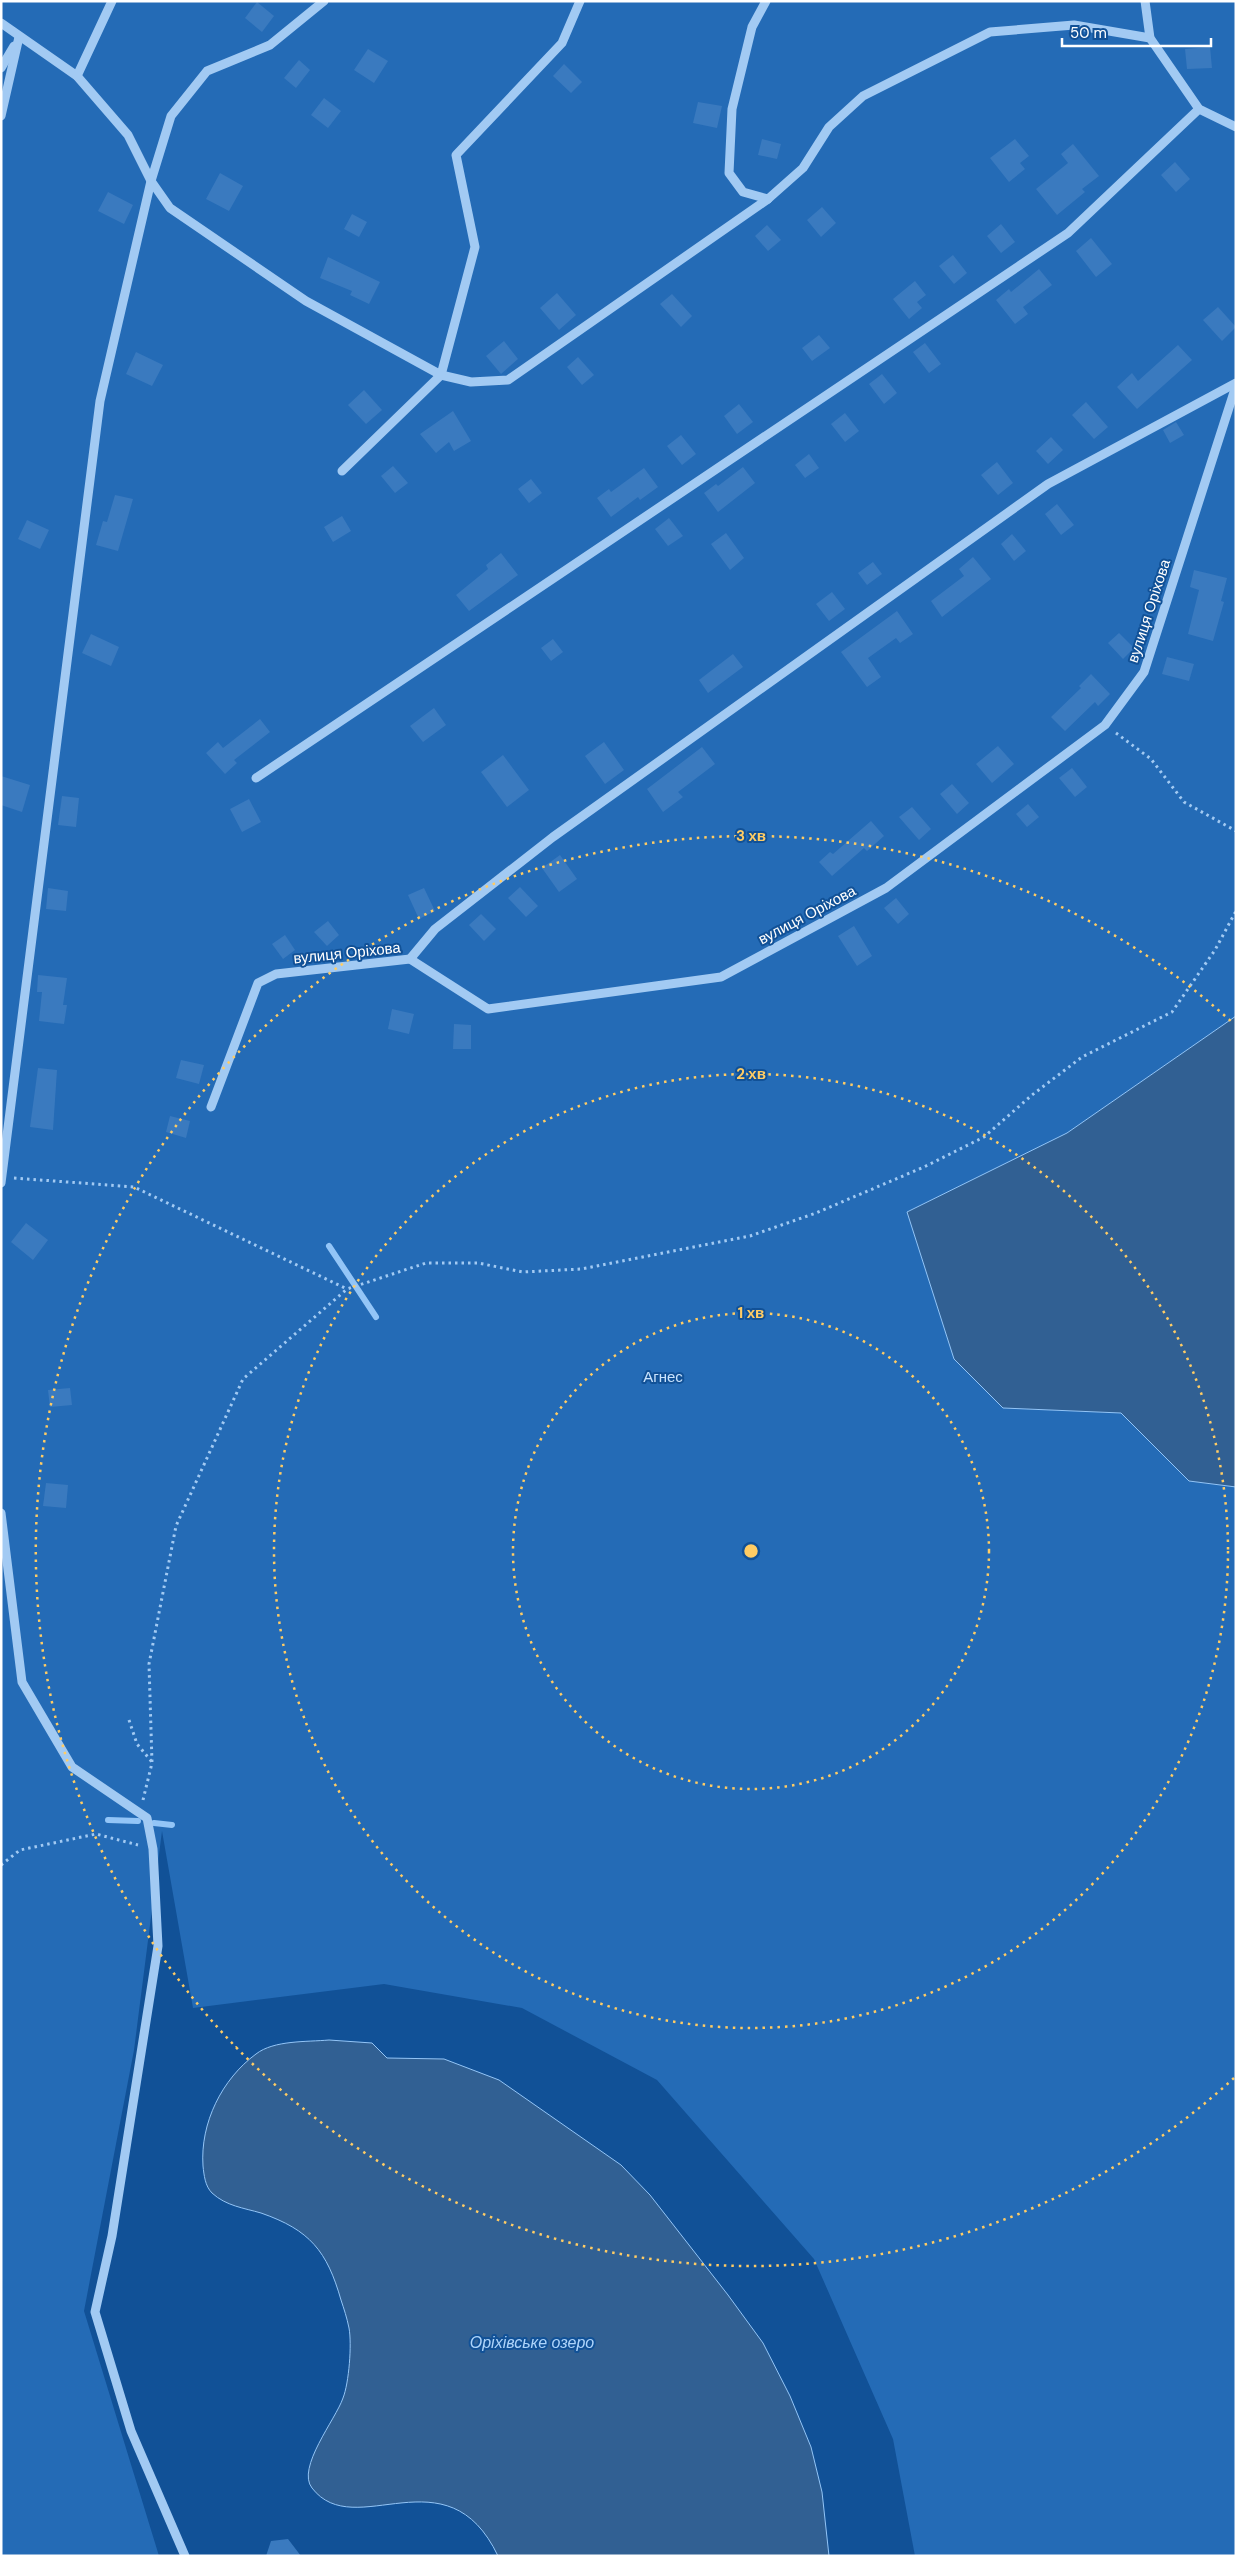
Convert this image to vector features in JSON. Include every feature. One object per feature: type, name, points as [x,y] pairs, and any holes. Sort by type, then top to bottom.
[{"type":"lane","points":[[77,76],[112,1]]},
{"type":"lane","points":[[2,1180],[100,400],[151,181],[171,116],[207,71],[270,45],[324,1]]},
{"type":"lane","points":[[342,471],[441,375],[475,247],[456,155],[562,43],[580,1]]},
{"type":"lane","points":[[766,1],[752,27],[732,109],[729,165],[730,173],[743,192],[768,199]]},
{"type":"lane","points":[[1145,1],[1150,38],[1199,109],[1236,127]]},
{"type":"lane","points":[[1,23],[77,76],[128,135],[151,181],[170,208],[306,301],[441,375],[471,382],[508,380],[768,199],[803,168],[829,127],[863,96],[990,32],[1074,25],[1150,38]]},
{"type":"lane","points":[[1,68],[19,37]]},
{"type":"lane","points":[[1,116],[19,37]]},
{"type":"lane","points":[[256,778],[1068,233],[1199,109]]},
{"type":"lane","points":[[410,959],[435,929],[553,837],[1048,484],[1236,384]]},
{"type":"lane","name":"вулиця Оріхова","points":[[211,1107],[258,983],[276,974],[410,959],[488,1009],[721,977],[886,888],[1106,725],[1144,672],[1236,384]]},
{"type":"lane","points":[[1,1513],[22,1682],[72,1767],[148,1818],[153,1849],[158,1946],[112,2236],[95,2312],[131,2431],[185,2556]]},
{"type":"path","points":[[1106,725],[1151,759],[1184,802],[1236,831]]},
{"type":"path","points":[[140,1813],[152,1762],[149,1664],[176,1526],[243,1379],[347,1289],[426,1263],[478,1263],[523,1272],[581,1269],[750,1236],[834,1206],[924,1168],[984,1137],[1032,1095],[1082,1057],[1172,1012],[1216,950],[1236,911]]},
{"type":"path","points":[[2,1180],[134,1187],[347,1289]]},
{"type":"path","points":[[129,1720],[137,1744],[152,1762]]},
{"type":"path","points":[[1,1865],[20,1850],[96,1834],[153,1849]]},
{"type":"green space","name":"Агнес","points":[[1,1],[1236,1],[1236,1016],[1067,1133],[907,1212],[1003,1408],[1121,1413],[1189,1481],[1236,1487],[1236,2556],[915,2556],[893,2439],[814,2259],[657,2080],[522,2008],[384,1984],[193,2008],[162,1831],[134,2050],[84,2311],[159,2556],[1,2556]]},
{"type":"water","points":[[1236,1016],[1236,1487],[1189,1481],[1121,1413],[1003,1408],[954,1359],[907,1212],[1067,1133]]},
{"type":"water","name":"Оріхівське озеро","points":[[329,2040],[372,2043],[387,2058],[444,2059],[499,2080],[621,2165],[650,2195],[763,2343],[790,2396],[811,2447],[822,2492],[829,2556],[498,2556],[477,2525],[453,2508],[428,2502],[352,2507],[330,2503],[312,2488],[308,2479],[309,2468],[319,2443],[343,2398],[348,2373],[350,2353],[349,2328],[336,2283],[322,2255],[304,2235],[278,2220],[229,2204],[212,2193],[204,2177],[203,2150],[209,2118],[216,2103],[223,2089],[244,2064],[263,2049],[272,2046],[291,2042]]},
{"type":"building","points":[[257,2],[274,16],[262,32],[245,18]]},
{"type":"building","points":[[1210,47],[1212,68],[1187,69],[1185,49]]},
{"type":"building","points":[[368,49],[388,61],[374,83],[354,70]]},
{"type":"building","points":[[299,60],[310,70],[296,88],[284,78]]},
{"type":"building","points":[[564,64],[582,82],[571,93],[553,76]]},
{"type":"building","points":[[324,98],[341,111],[328,128],[311,115]]},
{"type":"building","points":[[698,102],[722,106],[717,128],[693,123]]},
{"type":"building","points":[[762,139],[781,144],[777,159],[758,155]]},
{"type":"building","points":[[1015,139],[1029,156],[1020,163],[1025,169],[1009,182],[990,158]]},
{"type":"building","points":[[1073,144],[1099,176],[1082,189],[1085,192],[1057,215],[1036,189],[1068,163],[1061,154]]},
{"type":"building","points":[[1175,162],[1190,179],[1176,192],[1161,175]]},
{"type":"building","points":[[220,173],[243,186],[229,211],[206,199]]},
{"type":"building","points":[[108,192],[133,205],[124,224],[98,211]]},
{"type":"building","points":[[822,207],[836,223],[821,237],[807,220]]},
{"type":"building","points":[[352,214],[367,222],[359,237],[344,229]]},
{"type":"building","points":[[1001,224],[1015,242],[1001,253],[987,236]]},
{"type":"building","points":[[767,225],[781,240],[768,251],[755,236]]},
{"type":"building","points":[[1091,238],[1112,264],[1096,277],[1076,251]]},
{"type":"building","points":[[953,255],[967,273],[954,284],[939,266]]},
{"type":"building","points":[[328,257],[380,282],[369,304],[350,295],[352,291],[320,278]]},
{"type":"building","points":[[1039,269],[1052,285],[1023,307],[1028,314],[1015,324],[996,300],[1009,289],[1011,292]]},
{"type":"building","points":[[915,281],[926,295],[917,302],[922,308],[909,319],[893,299]]},
{"type":"building","points":[[557,293],[576,315],[559,330],[540,308]]},
{"type":"building","points":[[672,294],[692,316],[681,327],[660,304]]},
{"type":"building","points":[[1218,307],[1236,327],[1222,341],[1203,320]]},
{"type":"building","points":[[819,335],[830,348],[812,361],[802,348]]},
{"type":"building","points":[[504,341],[518,359],[501,374],[486,356]]},
{"type":"building","points":[[925,343],[941,364],[929,373],[913,352]]},
{"type":"building","points":[[1178,345],[1192,360],[1137,409],[1117,387],[1132,373],[1138,381]]},
{"type":"building","points":[[136,352],[163,365],[152,386],[126,374]]},
{"type":"building","points":[[578,357],[594,375],[582,385],[567,367]]},
{"type":"building","points":[[882,374],[897,393],[884,404],[869,384]]},
{"type":"building","points":[[364,390],[382,410],[366,424],[348,405]]},
{"type":"building","points":[[1086,402],[1108,427],[1094,439],[1072,415]]},
{"type":"building","points":[[739,404],[753,422],[737,434],[724,416]]},
{"type":"building","points":[[453,411],[471,441],[454,451],[449,442],[436,453],[420,434]]},
{"type":"building","points":[[845,413],[859,431],[845,442],[831,424]]},
{"type":"building","points":[[1176,422],[1184,435],[1170,443],[1163,430]]},
{"type":"building","points":[[681,435],[696,454],[682,465],[667,446]]},
{"type":"building","points":[[1051,437],[1063,450],[1048,464],[1036,451]]},
{"type":"building","points":[[809,454],[819,468],[805,478],[795,465]]},
{"type":"building","points":[[997,462],[1013,483],[998,495],[981,475]]},
{"type":"building","points":[[393,466],[408,483],[395,493],[381,476]]},
{"type":"building","points":[[743,467],[755,483],[718,512],[704,493],[716,484],[718,486]]},
{"type":"building","points":[[644,468],[658,487],[640,500],[638,497],[611,517],[597,498],[609,489],[611,492]]},
{"type":"building","points":[[531,479],[542,493],[529,503],[518,489]]},
{"type":"building","points":[[115,495],[133,499],[118,551],[96,545],[103,521],[107,522]]},
{"type":"building","points":[[1057,504],[1074,525],[1061,535],[1045,514]]},
{"type":"building","points":[[342,516],[351,531],[333,542],[324,527]]},
{"type":"building","points":[[669,518],[683,536],[668,546],[655,529]]},
{"type":"building","points":[[27,520],[49,530],[40,549],[18,539]]},
{"type":"building","points":[[726,533],[744,558],[730,570],[711,544]]},
{"type":"building","points":[[1012,534],[1026,551],[1014,561],[1001,544]]},
{"type":"building","points":[[501,553],[518,575],[469,611],[456,595],[488,569],[486,565]]},
{"type":"building","points":[[973,557],[991,579],[942,617],[931,601],[964,576],[959,569]]},
{"type":"building","points":[[873,562],[882,574],[867,585],[858,573]]},
{"type":"building","points":[[1194,570],[1227,578],[1221,601],[1224,602],[1213,641],[1188,634],[1199,590],[1190,587]]},
{"type":"building","points":[[832,592],[845,609],[829,621],[816,604]]},
{"type":"building","points":[[897,611],[913,634],[900,643],[896,638],[868,658],[881,677],[867,687],[841,652]]},
{"type":"building","points":[[1119,633],[1134,648],[1123,659],[1108,643]]},
{"type":"building","points":[[91,634],[119,647],[111,666],[82,653]]},
{"type":"building","points":[[553,639],[563,652],[551,661],[541,648]]},
{"type":"building","points":[[733,654],[743,667],[708,693],[699,680]]},
{"type":"building","points":[[1167,657],[1194,664],[1189,681],[1162,674]]},
{"type":"building","points":[[1091,674],[1110,694],[1098,706],[1095,702],[1065,731],[1051,717],[1081,688],[1079,686]]},
{"type":"building","points":[[434,708],[446,725],[423,742],[410,726]]},
{"type":"building","points":[[260,719],[270,732],[234,760],[237,763],[225,774],[206,753],[218,742],[223,748]]},
{"type":"building","points":[[604,742],[624,770],[605,784],[585,756]]},
{"type":"building","points":[[998,746],[1014,764],[992,783],[976,764]]},
{"type":"building","points":[[702,747],[715,764],[678,792],[683,797],[663,812],[647,789]]},
{"type":"building","points":[[503,755],[529,790],[507,807],[481,772]]},
{"type":"building","points":[[1072,768],[1087,787],[1075,797],[1059,778]]},
{"type":"building","points":[[1,776],[30,785],[22,812],[1,805]]},
{"type":"building","points":[[952,784],[969,803],[957,814],[940,794]]},
{"type":"building","points":[[62,796],[79,798],[76,827],[58,825]]},
{"type":"building","points":[[249,799],[261,822],[242,832],[230,809]]},
{"type":"building","points":[[1028,804],[1039,817],[1027,827],[1016,814]]},
{"type":"building","points":[[912,807],[931,829],[919,840],[899,817]]},
{"type":"building","points":[[871,821],[884,836],[867,851],[864,848],[832,876],[819,862],[830,852],[833,854]]},
{"type":"building","points":[[560,855],[577,879],[559,892],[542,868]]},
{"type":"building","points":[[520,887],[538,906],[526,917],[508,898]]},
{"type":"building","points":[[48,888],[68,891],[66,911],[46,909]]},
{"type":"building","points":[[424,888],[435,911],[419,919],[408,895]]},
{"type":"building","points":[[896,898],[909,914],[898,924],[884,908]]},
{"type":"building","points":[[481,914],[496,929],[484,941],[469,925]]},
{"type":"building","points":[[328,921],[339,935],[327,946],[314,932]]},
{"type":"building","points":[[854,926],[872,956],[857,966],[838,936]]},
{"type":"building","points":[[285,935],[295,950],[283,959],[272,944]]},
{"type":"building","points":[[38,975],[67,978],[63,1005],[67,1005],[64,1024],[39,1021],[42,992],[37,992]]},
{"type":"building","points":[[392,1009],[414,1014],[409,1034],[388,1029]]},
{"type":"building","points":[[454,1024],[471,1025],[471,1049],[453,1049]]},
{"type":"building","points":[[181,1060],[204,1065],[199,1084],[176,1078]]},
{"type":"building","points":[[38,1068],[57,1070],[53,1130],[30,1127]]},
{"type":"building","points":[[170,1116],[190,1121],[186,1138],[166,1132]]},
{"type":"building","points":[[26,1223],[48,1240],[33,1260],[11,1242]]},
{"type":"building","points":[[70,1388],[72,1405],[50,1407],[48,1390]]},
{"type":"building","points":[[46,1483],[68,1485],[66,1508],[43,1506]]},
{"type":"building","points":[[288,2539],[301,2556],[266,2556],[271,2541]]},
{"type":"waterway","points":[[329,1246],[376,1317]]},
{"type":"waterway","points":[[108,1820],[138,1821]]},
{"type":"waterway","points":[[154,1823],[172,1825]]}]
